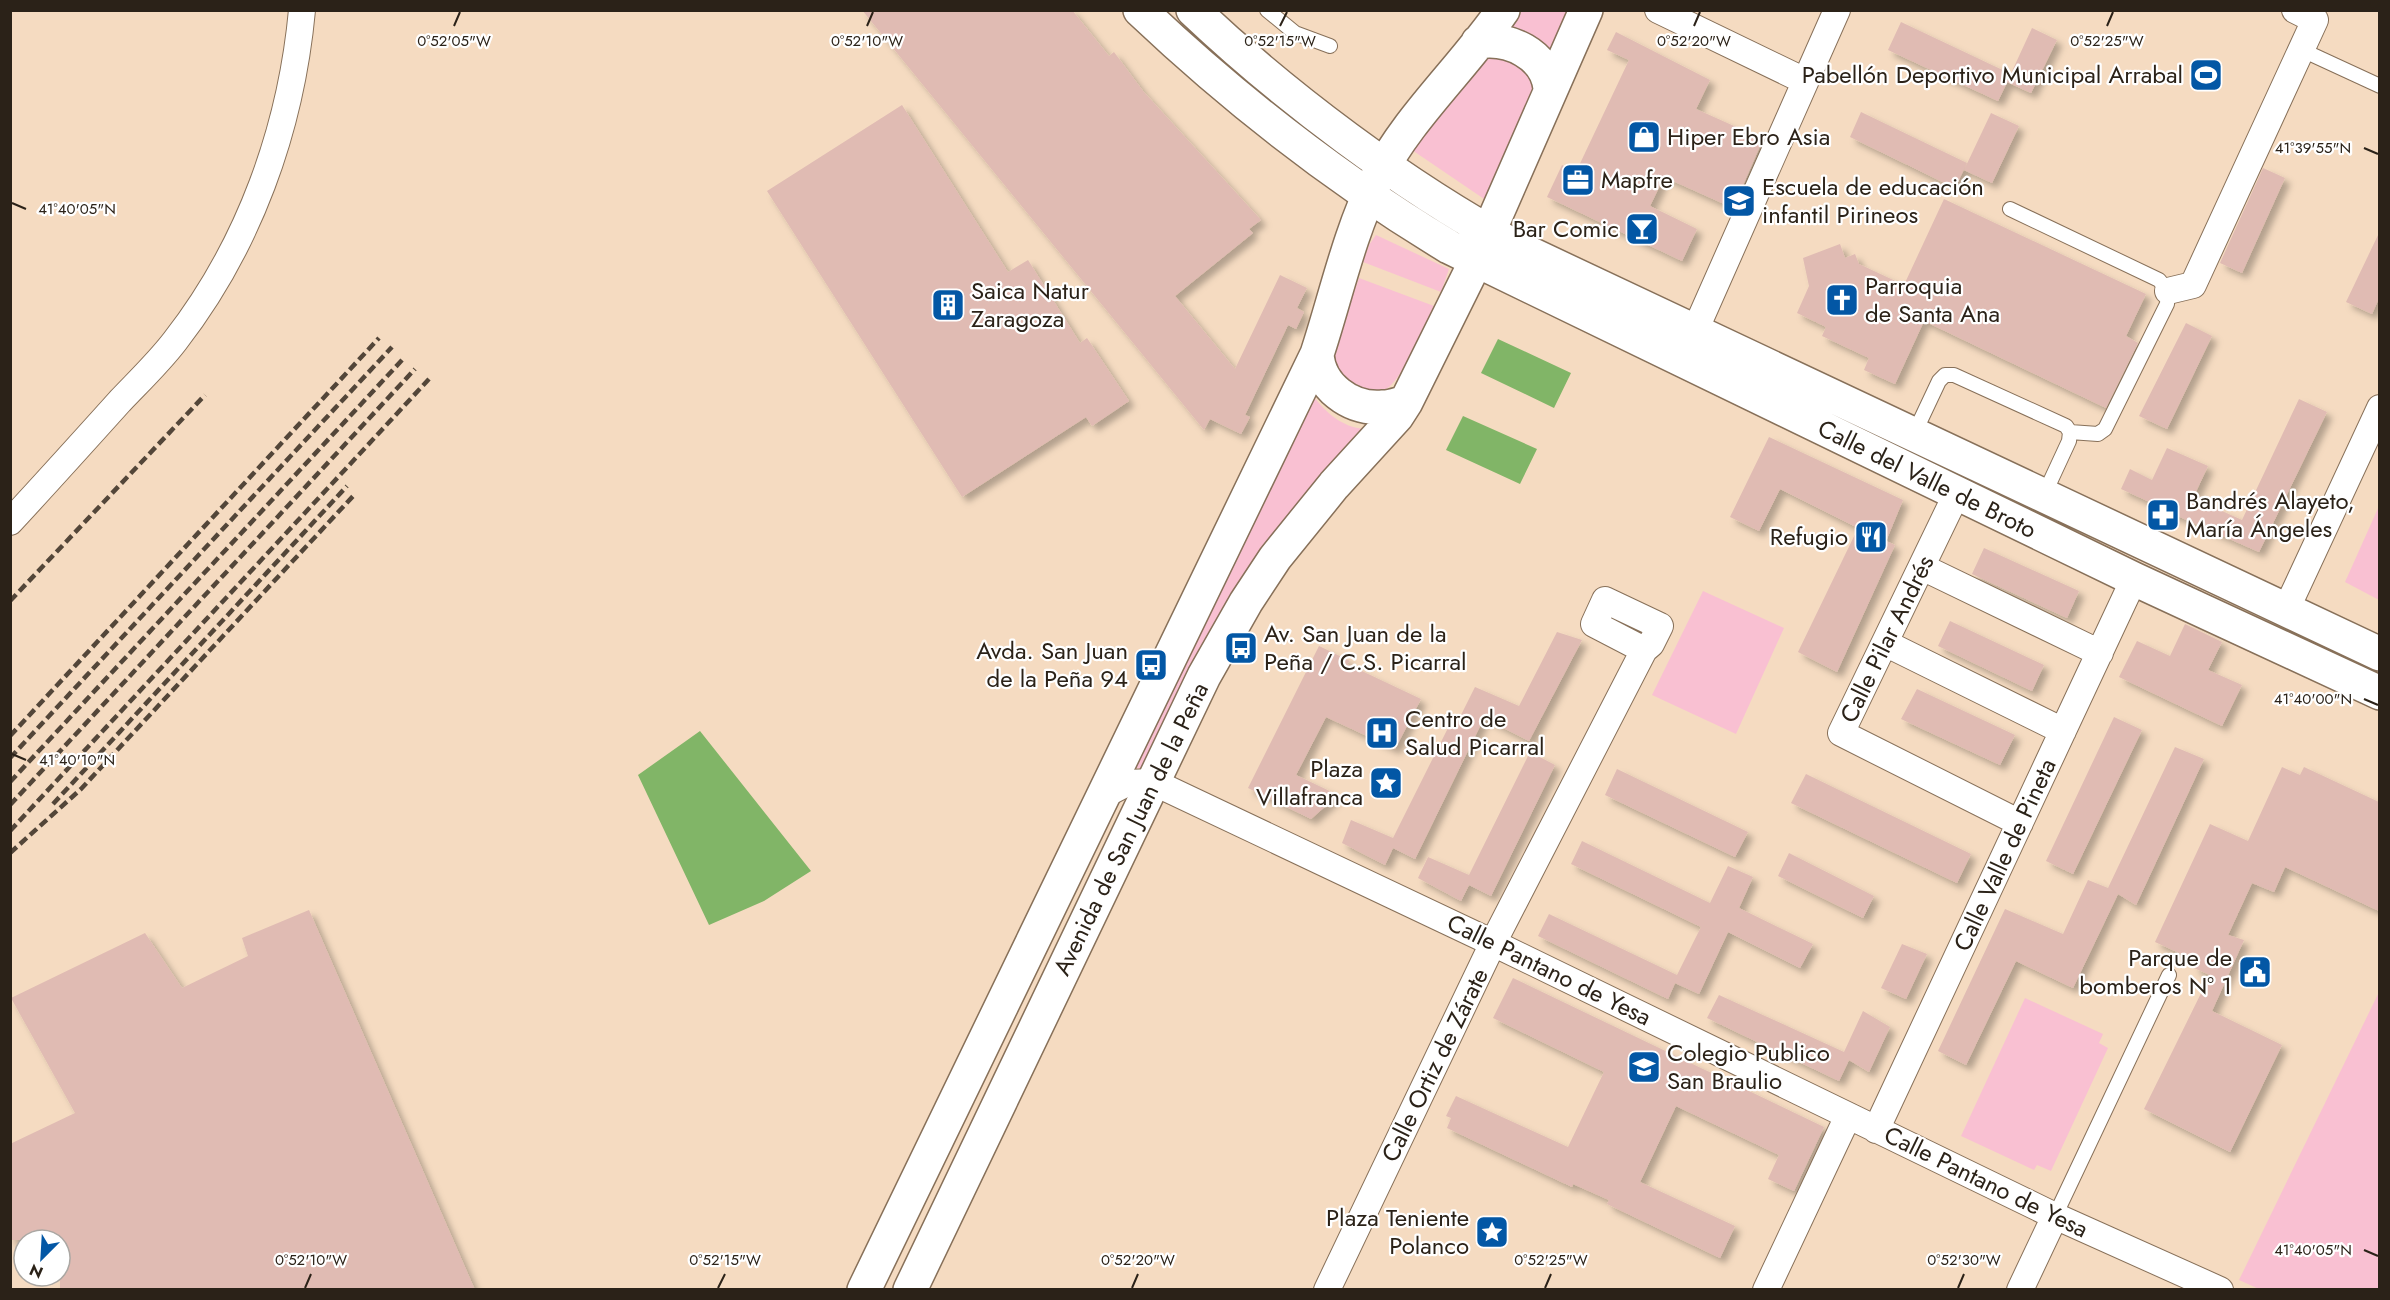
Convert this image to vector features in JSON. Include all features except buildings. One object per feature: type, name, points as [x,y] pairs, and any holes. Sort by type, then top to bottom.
[{"type":"main road","points":[[1140,10],[1243,100],[1369,196],[1482,247]]},
{"type":"main road","points":[[1193,10],[1268,76],[1386,164],[1482,247]]},
{"type":"main road","name":"Avenida de San Juan de la Peña","points":[[864,1290],[1317,354],[1369,196],[1386,164],[1503,10]]},
{"type":"main road","name":"Avenida de San Juan de la Peña","points":[[910,1290],[1204,676],[1251,593],[1296,531],[1397,416],[1406,402],[1482,247],[1586,10]]},
{"type":"main road","points":[[1478,42],[1499,41],[1528,52],[1546,70],[1550,88]]},
{"type":"main road","name":"Calle del Valle de Broto","points":[[1482,247],[1694,333],[2379,654]]},
{"type":"main road","name":"Calle del Valle de Broto","points":[[1482,247],[1957,493],[2134,579],[2379,693]]},
{"type":"main road","points":[[1317,354],[1322,378],[1344,398],[1365,406],[1382,407],[1406,402]]},
{"type":"street","points":[[10,522],[174,342],[199,308],[234,250],[259,198],[277,143],[290,92],[302,10]]},
{"type":"street","points":[[1658,10],[1805,81]]},
{"type":"street","points":[[1694,333],[1837,10]]},
{"type":"street","points":[[2168,291],[2193,285],[2302,50],[2315,20],[2295,10]]},
{"type":"street","points":[[2286,610],[2379,408]]},
{"type":"street","name":"Calle Pilar Andrés","points":[[1957,493],[1841,733],[2020,823]]},
{"type":"street","points":[[1922,567],[2100,652]]},
{"type":"street","name":"Calle Valle de Pineta","points":[[1876,1130],[2134,579]]},
{"type":"street","points":[[1885,643],[2064,731]]},
{"type":"street","name":"Calle Ortiz de Zárate","points":[[1327,1290],[1493,943],[1644,650]]},
{"type":"street","points":[[1104,795],[1134,781],[1153,782]]},
{"type":"street","name":"Calle Pantano de Yesa","points":[[1153,782],[1493,943],[2055,1216],[2220,1290]]},
{"type":"street","points":[[1766,1290],[1848,1116]]},
{"type":"street","points":[[2020,1290],[2055,1216]]},
{"type":"street","name":"Avenida de San Juan de la Peña","points":[[875,1290],[889,1238]]},
{"type":"lane","points":[[1267,10],[1295,33],[1330,46]]},
{"type":"lane","points":[[2302,50],[2379,86]]},
{"type":"lane","points":[[2010,209],[2160,280],[2168,291],[2167,304],[2105,429],[2098,434],[2070,432]]},
{"type":"lane","points":[[1913,436],[1945,375],[1954,375],[2066,426],[2070,432]]},
{"type":"lane","points":[[2043,497],[2070,432]]},
{"type":"lane","points":[[2055,1216],[2169,975]]},
{"type":"shaded area","points":[[1518,11],[1576,11],[1554,63],[1506,33]]},
{"type":"shaded area","points":[[1480,58],[1501,59],[1516,64],[1528,75],[1539,93],[1490,203],[1412,150]]},
{"type":"shaded area","points":[[1376,235],[1449,269],[1441,292],[1363,262],[1369,245]]},
{"type":"shaded area","points":[[1359,278],[1434,306],[1401,372],[1389,387],[1380,391],[1359,389],[1350,384],[1338,370],[1335,361],[1337,336]]},
{"type":"shaded area","points":[[1498,339],[1571,373],[1554,408],[1481,373]]},
{"type":"shaded area","points":[[1312,395],[1335,418],[1356,428],[1365,429],[1147,769],[1123,767]]},
{"type":"shaded area","points":[[1463,416],[1537,449],[1520,484],[1446,450]]},
{"type":"shaded area","points":[[2379,506],[2380,600],[2345,582]]},
{"type":"shaded area","points":[[1703,591],[1784,628],[1736,734],[1652,695]]},
{"type":"shaded area","points":[[700,731],[811,871],[764,901],[709,925],[638,775]]},
{"type":"shaded area","points":[[2379,992],[2379,1289],[2259,1289],[2239,1280]]},
{"type":"shaded area","points":[[2025,998],[2103,1034],[2099,1043],[2108,1048],[2051,1171],[2037,1165],[2034,1170],[1961,1136]]},
{"type":"railway","points":[[10,736],[379,338]]},
{"type":"railway","points":[[10,758],[392,347]]},
{"type":"railway","points":[[10,782],[403,359]]},
{"type":"railway","points":[[10,805],[415,369]]},
{"type":"railway","points":[[10,831],[429,379]]},
{"type":"railway","points":[[10,601],[205,395]]},
{"type":"railway","points":[[53,804],[347,486]]},
{"type":"railway","points":[[10,853],[81,789],[355,494]]},
{"type":"place","name":"Pabellón Deportivo Municipal Arrabal","points":[[2206,75]]},
{"type":"place","name":"Hiper Ebro Asia","points":[[1644,137]]},
{"type":"place","name":"Mapfre","points":[[1578,180]]},
{"type":"place","name":"Escuela de educación infantil Pirineos","points":[[1739,201]]},
{"type":"place","name":"Bar Comic","points":[[1642,229]]},
{"type":"place","name":"Parroquia de Santa Ana","points":[[1842,300]]},
{"type":"place","name":"Saica Natur Zaragoza","points":[[948,305]]},
{"type":"place","name":"Bandrés Alayeto, María Ángeles","points":[[2163,515]]},
{"type":"place","name":"Refugio","points":[[1871,537]]},
{"type":"place","name":"Av. San Juan de la Peña / C.S. Picarral","points":[[1241,648]]},
{"type":"place","name":"Avda. San Juan de la Peña 94","points":[[1151,665]]},
{"type":"place","name":"Centro de Salud Picarral","points":[[1382,733]]},
{"type":"place","name":"Plaza Villafranca","points":[[1386,783]]},
{"type":"place","name":"Parque de bomberos Nº 1","points":[[2255,972]]},
{"type":"place","name":"Colegio Publico San Braulio","points":[[1644,1067]]},
{"type":"place","name":"Plaza Teniente Polanco","points":[[1492,1232]]}]
